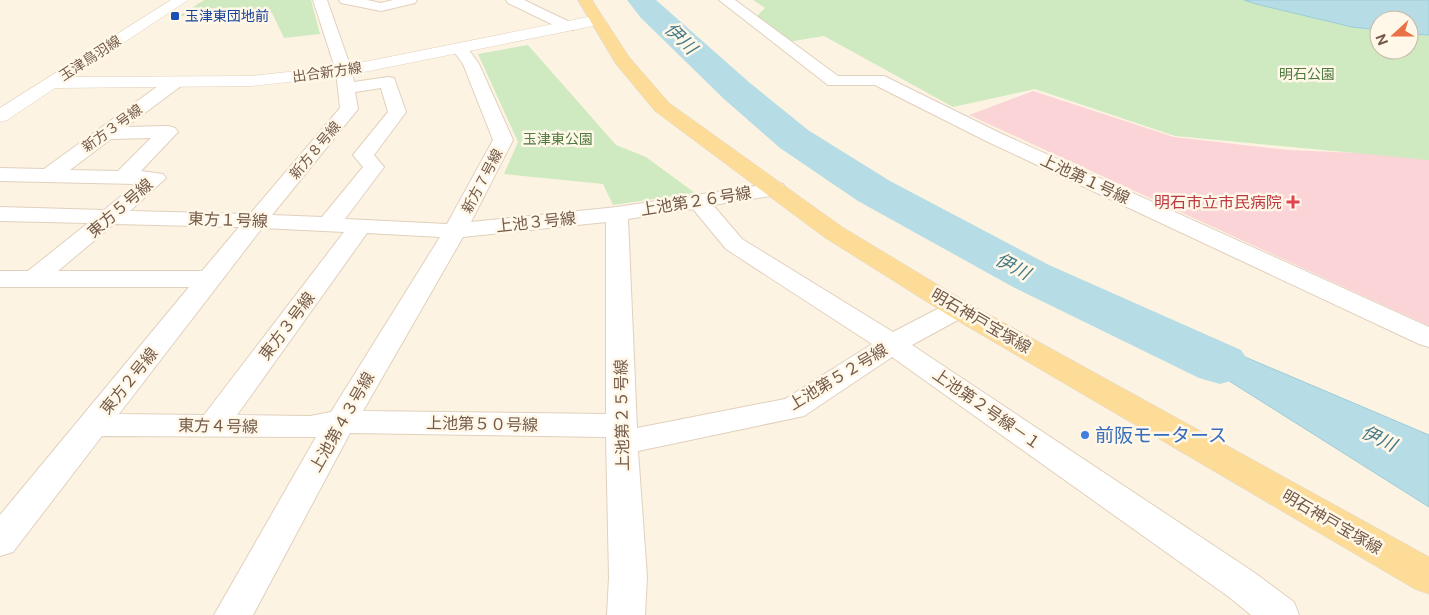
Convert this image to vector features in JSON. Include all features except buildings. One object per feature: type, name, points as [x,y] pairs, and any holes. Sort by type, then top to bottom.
[{"type":"main road","name":"明石神戸宝塚線","points":[[592,10],[622,60],[662,107],[833,232],[958,309],[1429,577]]},
{"type":"street","name":"玉津鳥羽線","points":[[0,116],[181,0]]},
{"type":"street","name":"新方８号線","points":[[257,221],[349,109],[345,80],[320,0]]},
{"type":"street","points":[[346,0],[381,7],[410,0]]},
{"type":"street","points":[[513,0],[569,27]]},
{"type":"street","points":[[726,0],[834,81],[878,80]]},
{"type":"street","name":"出合新方線","points":[[51,83],[345,80],[460,49],[569,27],[592,10]]},
{"type":"street","name":"新方７号線","points":[[455,231],[503,140],[471,64],[460,49]]},
{"type":"street","points":[[328,225],[374,167],[363,155],[396,112],[388,82],[345,80]]},
{"type":"street","name":"上池第１号線","points":[[878,80],[919,102],[993,137],[1429,338]]},
{"type":"street","name":"新方３号線","points":[[49,175],[175,82]]},
{"type":"street","points":[[106,133],[168,132],[124,177]]},
{"type":"street","name":"東方５号線","points":[[0,175],[156,178],[33,280]]},
{"type":"street","name":"上池第２６号線","points":[[616,214],[775,188]]},
{"type":"street","name":"上池第２号線－１","points":[[698,201],[734,244],[892,344],[1234,580],[1280,615]]},
{"type":"street","name":"東方１号線","points":[[0,214],[257,221],[455,231]]},
{"type":"street","name":"上池３号線","points":[[455,231],[616,214]]},
{"type":"street","name":"上池第２５号線","points":[[616,214],[628,577],[626,615]]},
{"type":"street","name":"東方２号線","points":[[0,541],[257,221]]},
{"type":"street","name":"東方３号線","points":[[212,426],[361,226]]},
{"type":"street","name":"上池第４３号線","points":[[233,615],[341,422],[455,231]]},
{"type":"street","points":[[0,279],[211,279]]},
{"type":"street","name":"上池第５２号線","points":[[622,435],[793,408],[892,344],[958,309]]},
{"type":"street","name":"上池第５０号線","points":[[341,422],[622,435]]},
{"type":"street","name":"東方４号線","points":[[94,425],[310,427],[341,422]]},
{"type":"shaded area","name":"明石市立市民病院","points":[[1033,91],[1174,137],[1288,150],[1429,156],[1429,326],[969,115]]},
{"type":"green space","points":[[204,0],[311,0],[320,34],[284,38],[272,13],[179,16]]},
{"type":"green space","name":"明石公園","points":[[753,0],[1429,0],[1429,160],[1175,136],[1035,89],[953,107],[824,36],[788,42],[756,17],[765,8]]},
{"type":"green space","name":"玉津東公園","points":[[528,45],[616,145],[646,157],[695,193],[613,205],[603,184],[504,174],[518,142],[478,54]]},
{"type":"water","points":[[1244,0],[1429,0],[1429,35],[1419,34],[1419,10],[1369,10],[1369,29],[1352,27]]},
{"type":"water","points":[[1080,287],[1429,435],[1429,507]]},
{"type":"waterway","name":"伊川","points":[[641,0],[651,12],[737,91],[794,139],[874,191],[1031,276],[1220,364]]},
{"type":"place","name":"玉津東団地前","points":[[175,16]]},
{"type":"place","name":"明石市立市民病院","points":[[1293,202]]},
{"type":"place","name":"前阪モータース","points":[[1085,435]]}]
